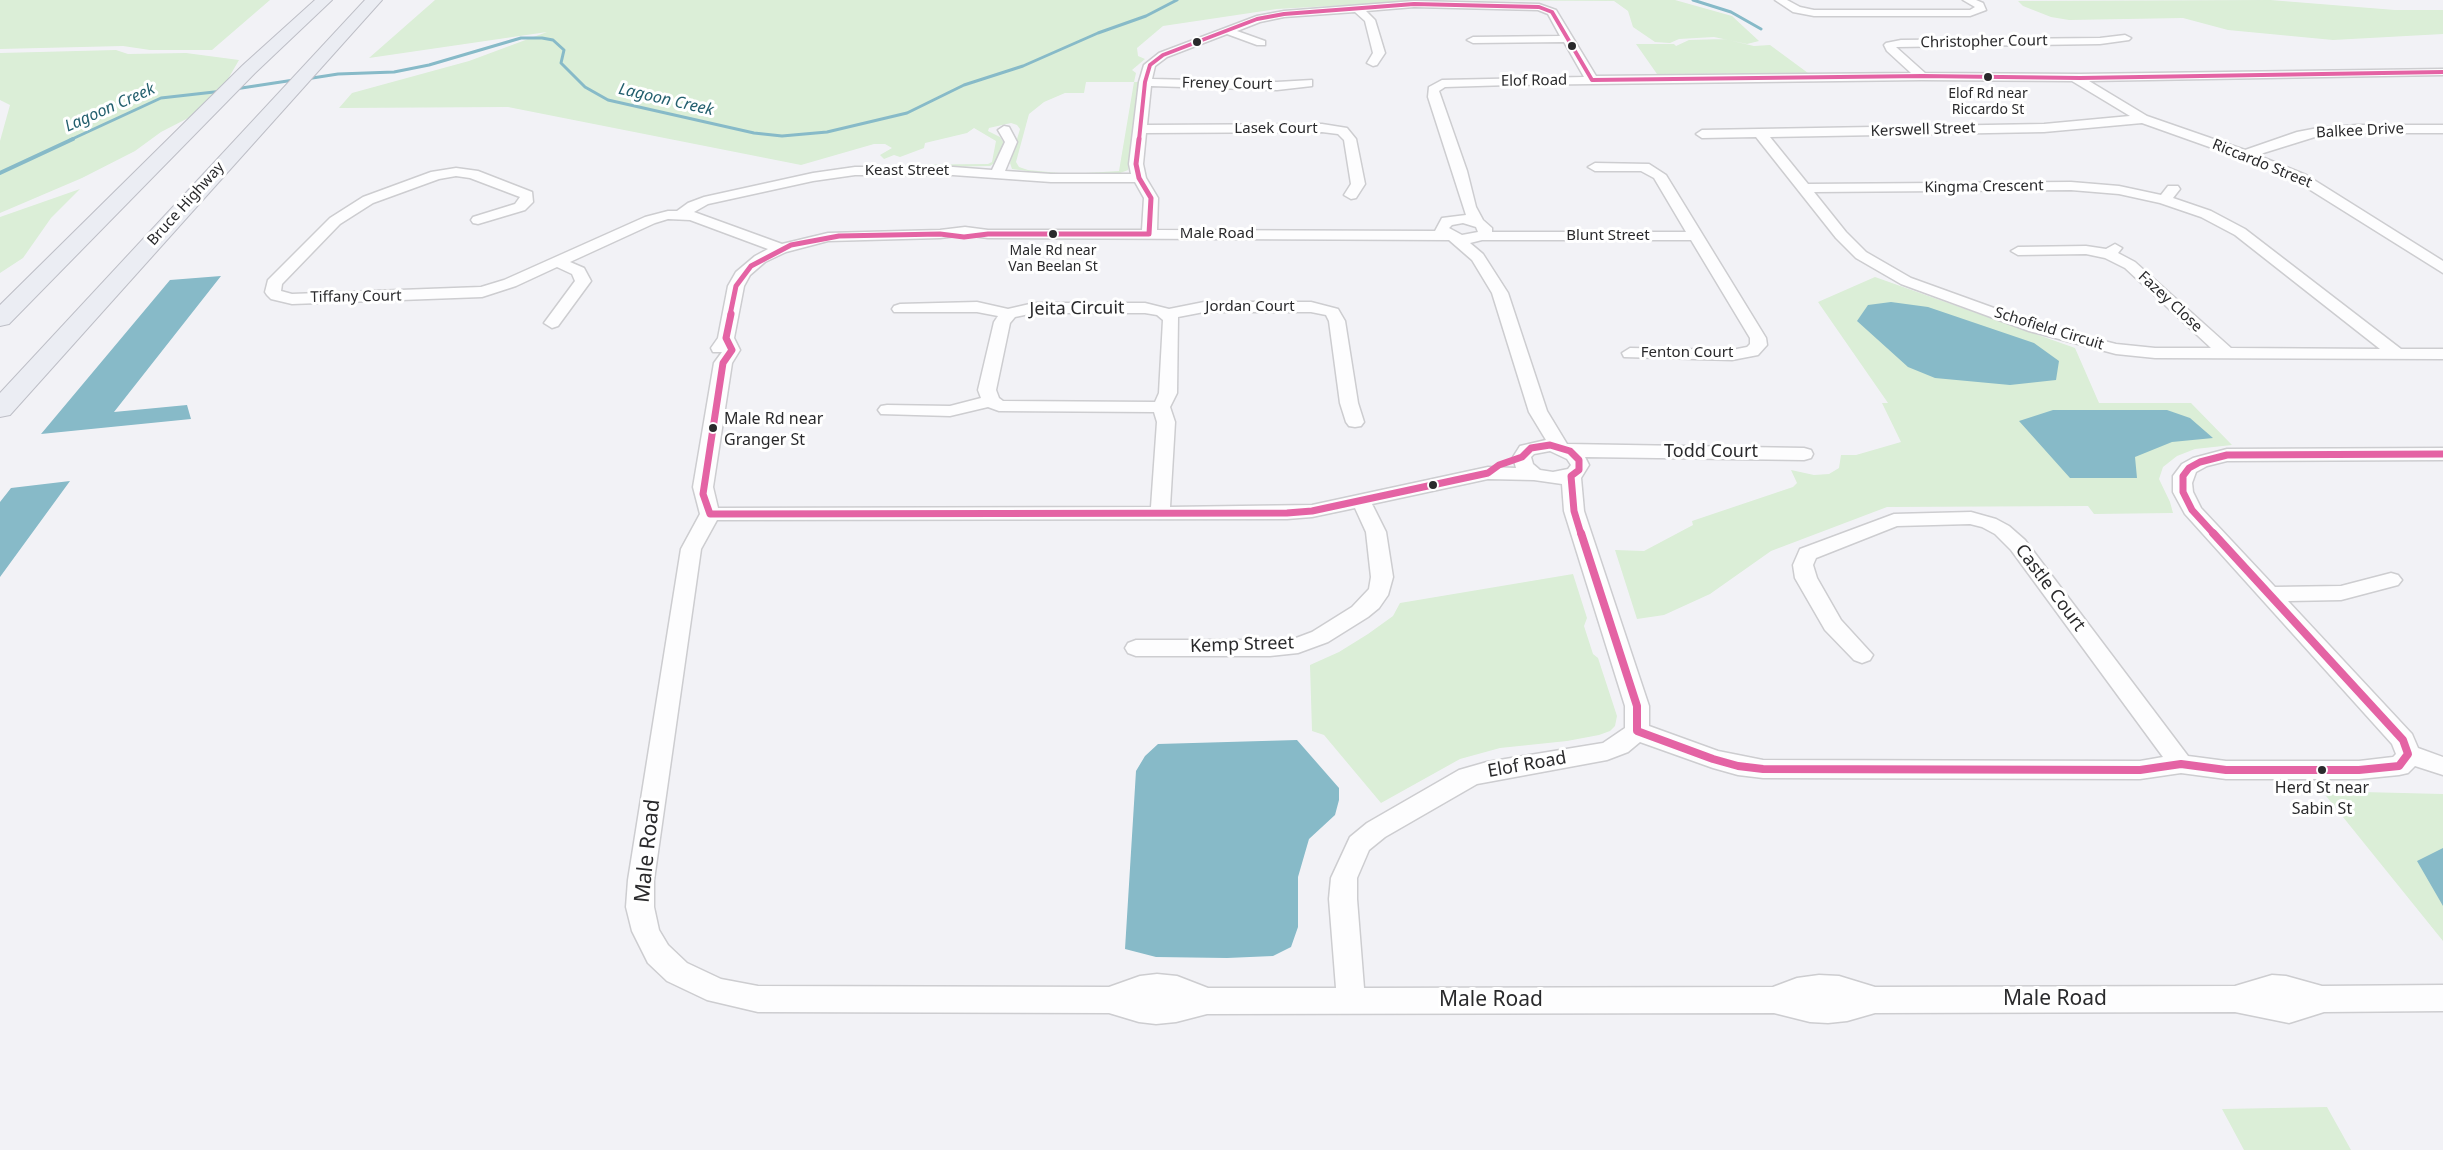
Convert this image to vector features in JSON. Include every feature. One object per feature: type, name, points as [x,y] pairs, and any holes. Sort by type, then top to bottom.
[{"type":"highway","points":[[0,319],[249,69],[324,0]]},
{"type":"highway","name":"Bruce Highway","points":[[0,410],[271,109],[374,0]]},
{"type":"highway","points":[[312,65],[344,42],[388,0]]},
{"type":"street","points":[[1780,0],[1797,10],[1814,13],[1963,14],[1981,10],[1979,5],[1968,0]]},
{"type":"street","points":[[1149,234],[1151,198],[1139,178],[1136,164],[1145,82],[1150,66],[1162,55],[1225,30],[1277,15],[1423,4],[1539,7],[1552,12],[1592,80]]},
{"type":"street","points":[[1359,9],[1370,20],[1379,53],[1373,63]]},
{"type":"street","points":[[1225,30],[1261,43]]},
{"type":"street","name":"Christopher Court","points":[[1922,76],[1891,50],[1890,45],[1900,43],[2100,41],[2125,38]]},
{"type":"street","points":[[1473,40],[1568,39]]},
{"type":"street","name":"Elof Road","points":[[1478,257],[1480,231],[1469,207],[1460,171],[1434,97],[1435,87],[1442,84],[1922,76],[2080,78],[2443,72]]},
{"type":"street","name":"Riccardo Street","points":[[2080,78],[2143,118],[2282,169],[2317,186],[2443,268]]},
{"type":"street","name":"Freney Court","points":[[1145,82],[1277,86],[1308,83]]},
{"type":"street","name":"Kerswell Street","points":[[1702,134],[2044,128],[2143,118]]},
{"type":"street","points":[[996,174],[1004,162],[1011,142],[1004,129]]},
{"type":"street","name":"Lasek Court","points":[[1141,129],[1323,129],[1342,131],[1350,140],[1358,184],[1351,195]]},
{"type":"street","name":"Balkee Drive","points":[[2244,155],[2302,135],[2318,132],[2362,129],[2443,129]]},
{"type":"street","name":"Schofield Circuit","points":[[1760,133],[1841,235],[1861,255],[1889,273],[1923,288],[2035,328],[2116,349],[2155,353],[2443,354]]},
{"type":"street","points":[[1595,166],[1644,167],[1656,172],[1695,236]]},
{"type":"street","name":"Keast Street","points":[[682,214],[704,201],[838,173],[953,171],[1051,178],[1139,178]]},
{"type":"street","name":"Tiffany Court","points":[[478,220],[520,207],[526,202],[527,195],[473,174],[456,172],[435,175],[368,200],[335,221],[274,283],[273,292],[277,296],[292,299],[468,294],[496,288],[650,220],[682,214],[781,249]]},
{"type":"street","name":"Kingma Crescent","points":[[1803,188],[2072,186],[2168,194],[2240,232],[2397,354]]},
{"type":"street","points":[[1448,233],[1447,221],[1457,219],[1469,207]]},
{"type":"street","points":[[1457,219],[1480,231]]},
{"type":"street","name":"Blunt Street","points":[[1480,231],[1521,236],[1695,236]]},
{"type":"street","name":"Male Road","points":[[1480,231],[1410,234],[839,236],[814,239],[781,249],[760,259],[739,279],[726,338],[732,350],[723,363],[703,487],[703,495],[710,514],[692,549],[641,880],[640,907],[645,931],[658,954],[678,972],[717,991],[758,999],[1109,1000],[1139,1009],[1156,1011],[1176,1009],[1207,1001],[1774,1000],[1810,1009],[1828,1010],[1847,1008],[1875,1000],[2235,999],[2276,1010],[2289,1010],[2301,1008],[2322,999],[2443,999]]},
{"type":"street","name":"Elof Road","points":[[1351,1000],[1343,899],[1344,878],[1359,844],[1376,830],[1468,777],[1487,771],[1607,751],[1619,746],[1637,731],[1637,706],[1574,511],[1570,460],[1538,412],[1500,293],[1478,257],[1448,233]]},
{"type":"street","name":"Fenton Court","points":[[1630,353],[1732,355],[1752,351],[1759,345],[1758,339],[1695,236]]},
{"type":"street","name":"Fazey Close","points":[[2018,251],[2112,251],[2130,264],[2227,354]]},
{"type":"street","points":[[552,323],[583,281],[579,271],[558,262]]},
{"type":"street","points":[[900,309],[977,307],[1009,314]]},
{"type":"street","name":"Jordan Court","points":[[1168,314],[1204,307],[1338,309],[1337,321],[1348,403],[1355,422]]},
{"type":"street","name":"Jeita Circuit","points":[[991,401],[987,390],[1002,322],[1009,314],[1034,308],[1134,308],[1154,309],[1168,314]]},
{"type":"street","points":[[1160,513],[1167,422],[1161,407],[1168,393],[1172,322],[1168,314]]},
{"type":"street","points":[[887,410],[950,411],[991,401],[1012,407],[1161,407]]},
{"type":"street","name":"Elof Road","points":[[1538,412],[1524,466],[1538,475],[1574,511]]},
{"type":"street","points":[[710,514],[1287,513],[1312,511],[1488,473],[1538,475],[1553,478],[1570,460],[1540,446],[1499,465],[1488,473]]},
{"type":"street","name":"Todd Court","points":[[1570,460],[1618,452],[1804,454]]},
{"type":"street","points":[[1637,731],[1713,759],[1764,769],[2130,770],[2181,764],[2226,770],[2383,769],[2399,766],[2408,754],[2403,740],[2192,510],[2183,492],[2183,476],[2200,462],[2227,455],[2443,454]]},
{"type":"street","name":"Kemp Street","points":[[1136,648],[1270,648],[1298,645],[1320,637],[1360,612],[1371,603],[1380,590],[1382,577],[1376,532],[1369,514],[1359,501]]},
{"type":"street","name":"Castle Court","points":[[1862,655],[1833,625],[1806,578],[1803,565],[1807,554],[1894,520],[1971,518],[1989,523],[2019,544],[2181,764]]},
{"type":"street","points":[[2269,594],[2342,593],[2391,580]]},
{"type":"street","points":[[2408,754],[2443,766]]},
{"type":"green space","points":[[0,0],[270,0],[212,50],[150,50],[123,46],[0,49]]},
{"type":"green space","points":[[435,0],[1436,0],[1277,9],[1163,26],[1137,48],[1138,56],[1145,59],[1132,70],[1136,73],[1134,82],[1139,82],[1128,170],[1115,175],[1058,175],[1012,169],[1010,163],[1020,129],[1011,123],[989,128],[988,131],[1000,137],[1004,143],[999,160],[990,166],[884,168],[886,165],[988,164],[992,162],[996,141],[974,128],[967,133],[925,143],[924,148],[900,157],[894,155],[884,159],[880,155],[892,148],[885,144],[874,144],[801,165],[508,107],[339,108],[352,93],[469,61],[547,32],[369,58]],"holes":[[[1086,82],[1134,82],[1119,171],[1069,174],[1019,167],[1016,162],[1029,114],[1044,102],[1065,93],[1084,93]]]},
{"type":"green space","points":[[1436,0],[1675,0],[1732,16],[1759,41],[1747,44],[1714,37],[1679,39],[1670,43],[1655,42],[1633,27],[1628,11],[1614,1]]},
{"type":"green space","points":[[2270,0],[2395,10],[2443,10],[2443,34],[2333,40],[2228,30],[2183,18],[2069,20],[2051,17],[2023,6],[2018,1]]},
{"type":"green space","points":[[1724,39],[1754,46],[1770,45],[1808,73],[1657,74],[1636,44],[1674,44],[1676,46],[1689,40]]},
{"type":"green space","points":[[116,50],[128,54],[186,53],[239,60],[224,86],[198,113],[161,132],[135,151],[82,178],[0,213],[0,141],[10,105],[0,100],[0,53]]},
{"type":"green space","points":[[80,189],[51,218],[23,258],[0,273],[0,217]]},
{"type":"green space","points":[[1875,277],[2075,348],[2099,403],[2191,403],[2232,445],[2195,449],[2177,456],[2163,467],[2159,479],[2173,513],[2094,514],[2088,506],[1887,507],[1771,551],[1710,594],[1664,615],[1637,619],[1615,550],[1644,551],[1693,525],[1692,521],[1793,487],[1797,483],[1791,470],[1814,475],[1829,474],[1839,468],[1841,455],[1856,455],[1901,442],[1882,403],[1888,403],[1818,302]]},
{"type":"green space","points":[[1573,574],[1587,618],[1584,626],[1593,654],[1598,658],[1617,716],[1615,726],[1610,731],[1567,741],[1500,748],[1460,759],[1381,803],[1324,735],[1312,731],[1310,665],[1339,652],[1368,634],[1393,616],[1400,603]]},
{"type":"green space","points":[[2322,791],[2443,794],[2443,941]]},
{"type":"green space","points":[[2327,1107],[2351,1150],[2244,1150],[2222,1109]]},
{"type":"water","points":[[221,276],[114,412],[187,405],[191,419],[41,434],[170,280]]},
{"type":"water","points":[[1891,302],[1928,307],[2034,343],[2059,361],[2056,380],[2010,385],[1935,378],[1908,367],[1857,321],[1868,305]]},
{"type":"water","points":[[2053,410],[2167,410],[2190,418],[2213,438],[2172,442],[2135,457],[2137,478],[2070,478],[2019,421]]},
{"type":"water","points":[[70,481],[0,577],[0,502],[11,488]]},
{"type":"water","points":[[1297,740],[1339,788],[1339,800],[1335,815],[1309,839],[1298,877],[1298,927],[1291,947],[1273,956],[1227,958],[1156,957],[1125,949],[1136,771],[1145,756],[1158,744]]},
{"type":"water","points":[[2443,848],[2443,906],[2417,861]]},
{"type":"waterway","name":"Lagoon Creek","points":[[306,79],[338,74],[394,72],[429,65],[521,38],[542,38],[553,40],[564,50],[561,63],[585,87],[608,100],[754,133],[782,136],[827,132],[907,113],[964,85],[1023,66],[1098,33],[1146,16],[1177,0]]},
{"type":"waterway","points":[[1693,0],[1731,12],[1761,29]]},
{"type":"waterway","name":"Lagoon Creek","points":[[235,89],[294,80]]},
{"type":"waterway","name":"Lagoon Creek","points":[[70,140],[161,98],[223,91]]},
{"type":"waterway","name":"Lagoon Creek","points":[[0,173],[73,139]]},
{"type":"transit line","points":[[2443,72],[2080,78],[1922,76],[1592,80],[1552,12],[1539,7],[1414,4],[1284,14],[1257,19],[1163,55],[1150,65],[1145,82],[1136,164],[1139,178],[1151,198],[1149,234],[988,234],[964,237],[940,234],[839,236],[791,245],[751,266],[736,286],[726,338],[732,350],[723,363],[703,494],[710,514],[1287,513],[1312,511],[1488,473],[1499,465],[1522,457],[1531,448],[1550,445],[1570,451],[1579,460],[1579,470],[1571,476],[1574,511],[1637,706],[1637,731],[1713,759],[1738,766],[1763,769],[2140,770],[2181,764],[2226,770],[2359,770],[2399,766],[2408,754],[2403,740],[2192,510],[2183,492],[2183,476],[2189,468],[2200,462],[2227,455],[2443,454]]},
{"type":"place","name":"Elof Rd near Riccardo St","points":[[1988,77]]},
{"type":"place","name":"Male Rd near Van Beelan St","points":[[1053,234]]},
{"type":"place","name":"Male Rd near Granger St","points":[[713,428]]},
{"type":"place","name":"Herd St near Sabin St","points":[[2322,770]]}]
